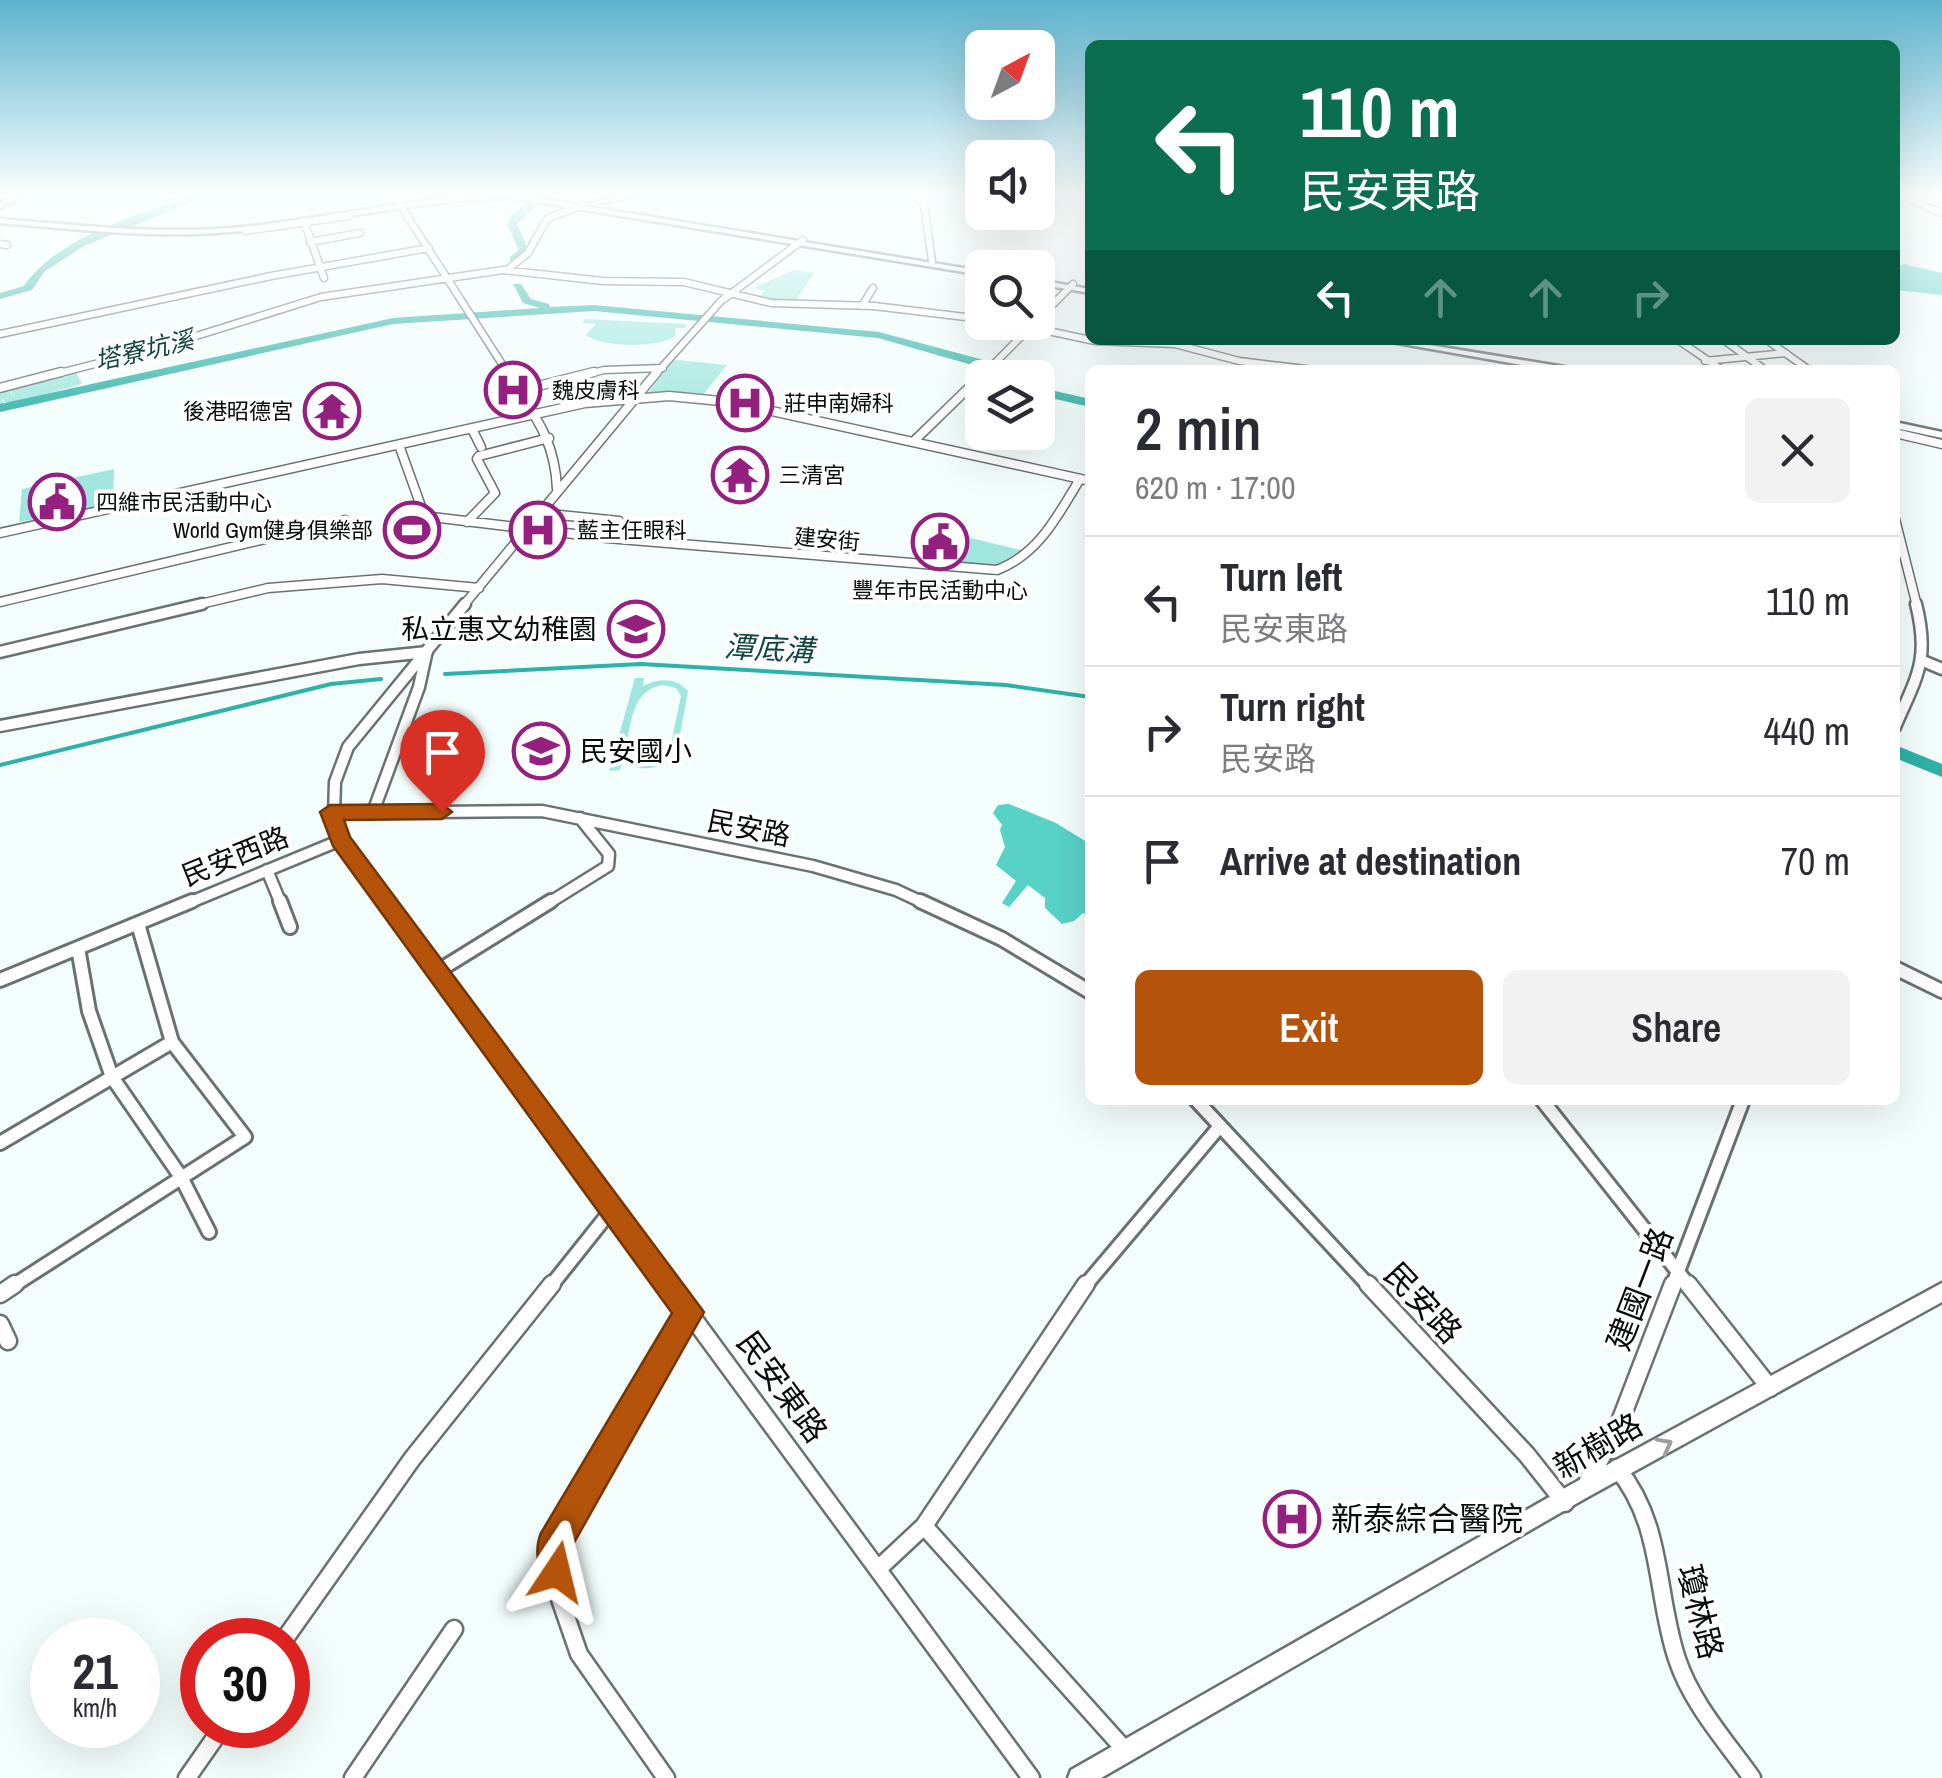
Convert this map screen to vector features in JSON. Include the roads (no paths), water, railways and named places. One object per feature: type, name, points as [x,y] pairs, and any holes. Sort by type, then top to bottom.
[{"type":"main road","points":[[1055,283],[1085,288]]},
{"type":"main road","points":[[1414,345],[1535,365]]},
{"type":"main road","points":[[1436,345],[1554,365]]},
{"type":"main road","points":[[1900,424],[1941,434]]},
{"type":"main road","name":"新樹路","points":[[1080,1778],[1572,1497],[1612,1463],[1770,1388],[1942,1292]]},
{"type":"street","points":[[0,334],[272,277]]},
{"type":"street","points":[[0,388],[162,346],[309,300],[458,277]]},
{"type":"street","points":[[571,277],[603,282],[684,282],[772,303],[862,306],[965,317]]},
{"type":"street","points":[[341,840],[330,812],[335,774],[348,747],[528,530],[557,488],[640,397],[700,322],[753,277]]},
{"type":"street","points":[[448,279],[549,438],[556,458],[557,488]]},
{"type":"street","points":[[1055,305],[1071,286]]},
{"type":"street","points":[[862,306],[873,288]]},
{"type":"street","points":[[1055,332],[1085,336]]},
{"type":"street","points":[[912,442],[1021,340]]},
{"type":"street","points":[[1179,345],[1239,361],[1272,365]]},
{"type":"street","points":[[1684,345],[1713,365]]},
{"type":"street","points":[[1731,345],[1758,365]]},
{"type":"street","points":[[1774,345],[1802,365]]},
{"type":"street","points":[[1705,361],[1786,353]]},
{"type":"street","points":[[518,391],[604,370],[662,368]]},
{"type":"street","points":[[0,533],[533,414],[640,397],[730,402],[1085,480]]},
{"type":"street","points":[[472,429],[481,447]]},
{"type":"street","points":[[1900,433],[1941,434]]},
{"type":"street","points":[[468,522],[495,494],[477,459],[549,438]]},
{"type":"street","name":"建安街","points":[[399,446],[428,515],[528,530],[997,570],[1015,564],[1032,551],[1085,480]]},
{"type":"street","points":[[540,514],[619,520]]},
{"type":"street","points":[[0,602],[345,520]]},
{"type":"street","points":[[1900,537],[1923,620],[1922,662],[1900,704]]},
{"type":"street","points":[[0,652],[268,588],[382,580],[479,588]]},
{"type":"street","points":[[0,726],[359,659],[427,652]]},
{"type":"street","points":[[373,812],[419,687],[427,652]]},
{"type":"street","points":[[1922,662],[1942,669]]},
{"type":"street","name":"民安路","points":[[330,812],[542,811],[813,866],[896,890],[1002,939],[1085,989]]},
{"type":"street","points":[[438,971],[608,866],[609,854],[580,818]]},
{"type":"street","name":"民安西路","points":[[0,980],[341,840]]},
{"type":"street","name":"民安東路","points":[[341,840],[1031,1778]]},
{"type":"street","points":[[267,870],[290,927]]},
{"type":"street","points":[[0,1294],[244,1138],[172,1042],[138,924]]},
{"type":"street","points":[[78,948],[89,1011],[112,1077],[181,1177],[209,1232]]},
{"type":"street","points":[[1900,971],[1942,992]]},
{"type":"street","points":[[0,1143],[172,1042]]},
{"type":"street","name":"民安路","points":[[1201,1105],[1527,1455],[1572,1497]]},
{"type":"street","points":[[1546,1105],[1770,1388]]},
{"type":"street","name":"建國一路","points":[[1612,1463],[1676,1272],[1742,1105]]},
{"type":"street","points":[[878,1569],[924,1526],[1082,1288],[1220,1126]]},
{"type":"street","points":[[299,1618],[412,1458],[613,1208]]},
{"type":"street","points":[[666,1778],[579,1654],[560,1599],[553,1545],[689,1312]]},
{"type":"street","points":[[0,1324],[8,1342]]},
{"type":"street","name":"瓊林路","points":[[1612,1463],[1644,1500],[1671,1639],[1692,1692],[1752,1778]]},
{"type":"street","points":[[924,1526],[1126,1751]]},
{"type":"street","points":[[353,1778],[454,1629]]},
{"type":"street","points":[[186,1778],[208,1748]]},
{"type":"waterway","points":[[0,296],[28,288],[35,277]]},
{"type":"waterway","points":[[517,286],[527,301],[545,306]]},
{"type":"waterway","name":"塔寮坑溪","points":[[0,408],[393,321],[594,308],[879,335],[969,360]]},
{"type":"waterway","name":"塔寮坑溪","points":[[1055,395],[1085,402]]},
{"type":"waterway","name":"潭底溝","points":[[445,674],[641,664],[1006,685],[1085,696]]},
{"type":"waterway","name":"潭底溝","points":[[0,765],[331,684],[381,679]]},
{"type":"waterway","name":"塔寮坑溪","points":[[1900,753],[1942,771]]},
{"type":"place","name":"魏皮膚科","points":[[513,390]]},
{"type":"place","name":"莊申南婦科","points":[[745,403]]},
{"type":"place","name":"後港昭德宮","points":[[332,411]]},
{"type":"place","name":"三清宮","points":[[740,475]]},
{"type":"place","name":"四維市民活動中心","points":[[57,502]]},
{"type":"place","name":"World Gym健身俱樂部","points":[[412,530]]},
{"type":"place","name":"藍主任眼科","points":[[538,530]]},
{"type":"place","name":"豐年市民活動中心","points":[[940,542]]},
{"type":"place","name":"私立惠文幼稚園","points":[[636,629]]},
{"type":"place","name":"民安國小","points":[[541,751]]},
{"type":"place","name":"新泰綜合醫院","points":[[1292,1519]]}]
